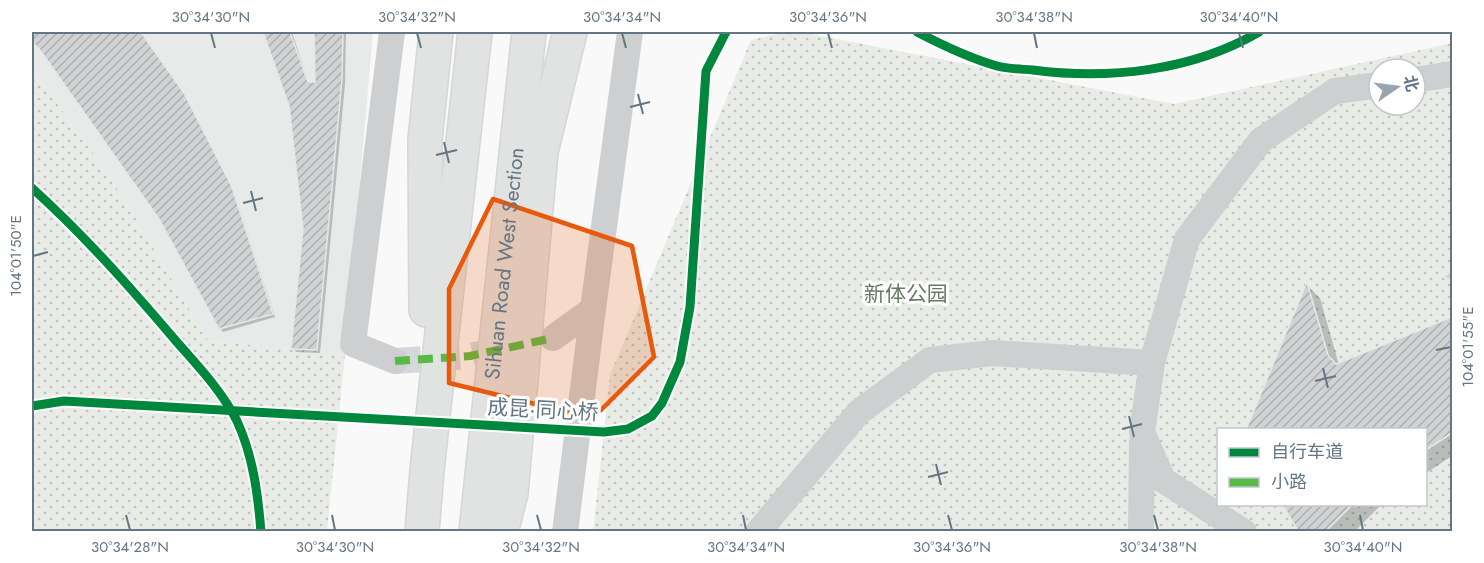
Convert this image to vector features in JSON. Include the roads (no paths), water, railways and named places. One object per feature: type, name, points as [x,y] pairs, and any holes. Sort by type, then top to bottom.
[{"type":"highway","points":[[427,470],[424,140],[436,32]]},
{"type":"highway","points":[[423,528],[427,470],[475,32]]},
{"type":"highway","name":"Sihuan Road West Section","points":[[476,531],[529,32]]},
{"type":"highway","points":[[501,531],[511,493],[541,152],[557,32]]},
{"type":"highway","points":[[541,152],[570,32]]},
{"type":"street","points":[[392,32],[353,344],[395,361]]},
{"type":"street","points":[[566,531],[630,32]]},
{"type":"street","points":[[1427,78],[1452,74]]},
{"type":"street","points":[[1141,531],[1142,432],[1152,363],[1187,239],[1261,140],[1335,92],[1367,87]]},
{"type":"street","points":[[554,338],[593,309]]},
{"type":"street","points":[[758,531],[859,412],[930,360],[992,353],[1152,363]]},
{"type":"street","points":[[1142,432],[1163,480],[1244,531]]},
{"type":"tunnel","points":[[395,361],[470,356],[512,347]]},
{"type":"park label","name":"新体公园","points":[[906,294]]}]
